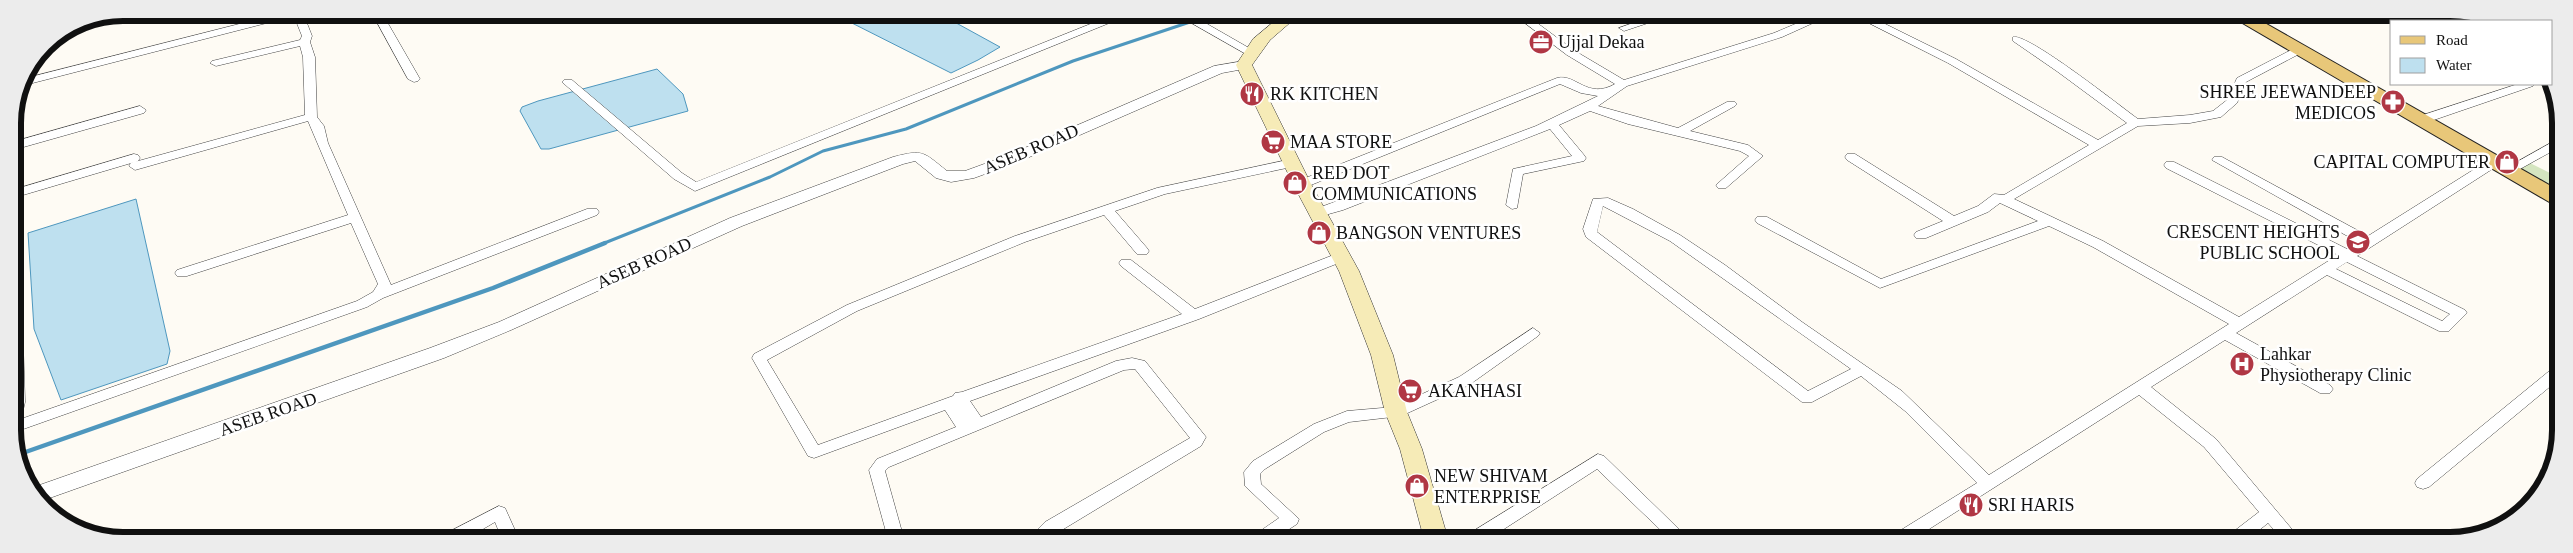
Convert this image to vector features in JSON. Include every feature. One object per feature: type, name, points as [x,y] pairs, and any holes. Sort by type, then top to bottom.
[{"type":"main road","points":[[1283,21],[1261,39],[1247,58],[1302,184],[1342,257],[1382,355],[1396,412],[1411,449],[1434,532]]},
{"type":"main road","points":[[2248,21],[2552,196]]},
{"type":"street","points":[[31,81],[263,21]]},
{"type":"street","points":[[301,21],[307,36],[304,42],[309,57],[311,117],[318,126],[322,143],[385,284],[378,295]]},
{"type":"street","points":[[381,21],[414,79]]},
{"type":"street","points":[[568,82],[672,171],[696,187],[807,140],[1109,21]]},
{"type":"street","points":[[1193,21],[1247,58]]},
{"type":"street","points":[[1528,21],[1571,52],[1623,84]]},
{"type":"street","points":[[1624,28],[1647,21]]},
{"type":"street","points":[[1318,213],[1338,207],[1552,124],[1589,107],[1623,84],[1778,35],[1811,21]]},
{"type":"street","points":[[1870,21],[1952,61],[2098,145]]},
{"type":"street","points":[[2017,39],[2050,59],[2080,84],[2136,123]]},
{"type":"street","points":[[216,62],[304,42]]},
{"type":"street","points":[[2004,200],[2136,123],[2190,119],[2217,114],[2227,108],[2233,101],[2241,80],[2297,51]]},
{"type":"street","name":"ASEB ROAD","points":[[43,492],[436,353],[505,326],[709,234],[898,160],[918,156],[942,175],[951,177],[968,175],[1012,159],[1247,58]]},
{"type":"street","points":[[1302,184],[1561,80],[1584,92],[1611,93]]},
{"type":"street","points":[[2421,120],[2526,85]]},
{"type":"street","points":[[1680,132],[1731,104]]},
{"type":"street","points":[[1589,107],[1632,121],[1744,148],[1757,156],[1722,185]]},
{"type":"street","points":[[21,144],[140,110]]},
{"type":"street","points":[[21,192],[311,117]]},
{"type":"street","points":[[1512,205],[1517,172],[1580,158],[1568,141],[1552,124]]},
{"type":"street","points":[[1912,532],[2368,242],[2500,167],[2552,145]]},
{"type":"street","points":[[1851,157],[1952,221]]},
{"type":"street","points":[[2218,160],[2368,242]]},
{"type":"street","points":[[1292,163],[1162,191],[1020,239],[852,308],[759,358],[814,452],[954,399],[1194,316],[1342,257]]},
{"type":"street","points":[[2170,165],[2460,313],[2444,328],[2326,269]]},
{"type":"street","points":[[1921,235],[1983,208],[1999,197],[2098,244],[2240,324]]},
{"type":"street","points":[[1862,369],[1807,398],[1591,234],[1590,229],[1598,202],[1603,201],[1626,210],[1676,238],[1794,324],[1862,369],[1906,404],[1988,484]]},
{"type":"street","points":[[1107,210],[1142,251]]},
{"type":"street","points":[[21,425],[362,304],[378,295],[592,212]]},
{"type":"street","points":[[182,273],[355,218]]},
{"type":"street","points":[[1762,220],[1880,284],[2050,221]]},
{"type":"street","points":[[1126,263],[1194,316]]},
{"type":"street","points":[[1272,532],[1291,519],[1253,486],[1252,472],[1319,428],[1347,417],[1396,412],[1464,381],[1533,333]]},
{"type":"street","points":[[2225,333],[2325,389]]},
{"type":"street","points":[[1121,342],[1125,365]]},
{"type":"street","points":[[894,532],[877,470],[883,462],[1125,365],[1140,365],[1198,437],[1195,442],[1046,532]]},
{"type":"street","points":[[2423,483],[2552,377]]},
{"type":"street","points":[[2140,387],[2210,443],[2286,532]]},
{"type":"street","points":[[954,399],[971,426]]},
{"type":"street","points":[[1485,532],[1598,460],[1674,532]]},
{"type":"street","points":[[463,532],[499,512],[509,532]]},
{"type":"street","points":[[2245,532],[2269,513]]},
{"type":"green space","points":[[2530,163],[2552,174],[2552,194],[2512,173]]},
{"type":"water","points":[[848,21],[953,21],[1000,47],[951,73]]},
{"type":"water","points":[[657,69],[683,94],[688,111],[549,149],[541,149],[520,111],[522,107],[538,101]]},
{"type":"water","points":[[136,199],[170,351],[167,364],[61,400],[34,329],[28,233]]},
{"type":"waterway","points":[[602,244],[770,177],[823,151],[906,129],[1073,61],[1193,21]]},
{"type":"waterway","points":[[24,453],[493,288],[605,243]]},
{"type":"place","name":"Ujjal Dekaa","points":[[1541,42]]},
{"type":"place","name":"RK KITCHEN","points":[[1252,94]]},
{"type":"place","name":"SHREE JEEWANDEEP MEDICOS","points":[[2393,102]]},
{"type":"place","name":"MAA STORE","points":[[1273,142]]},
{"type":"place","name":"CAPITAL COMPUTER","points":[[2507,162]]},
{"type":"place","name":"RED DOT COMMUNICATIONS","points":[[1295,183]]},
{"type":"place","name":"BANGSON VENTURES","points":[[1319,233]]},
{"type":"place","name":"CRESCENT HEIGHTS PUBLIC SCHOOL","points":[[2358,242]]},
{"type":"place","name":"Lahkar Physiotherapy Clinic","points":[[2242,364]]},
{"type":"place","name":"AKANHASI","points":[[1410,391]]},
{"type":"place","name":"NEW SHIVAM ENTERPRISE","points":[[1417,486]]},
{"type":"place","name":"SRI HARIS","points":[[1971,505]]}]
